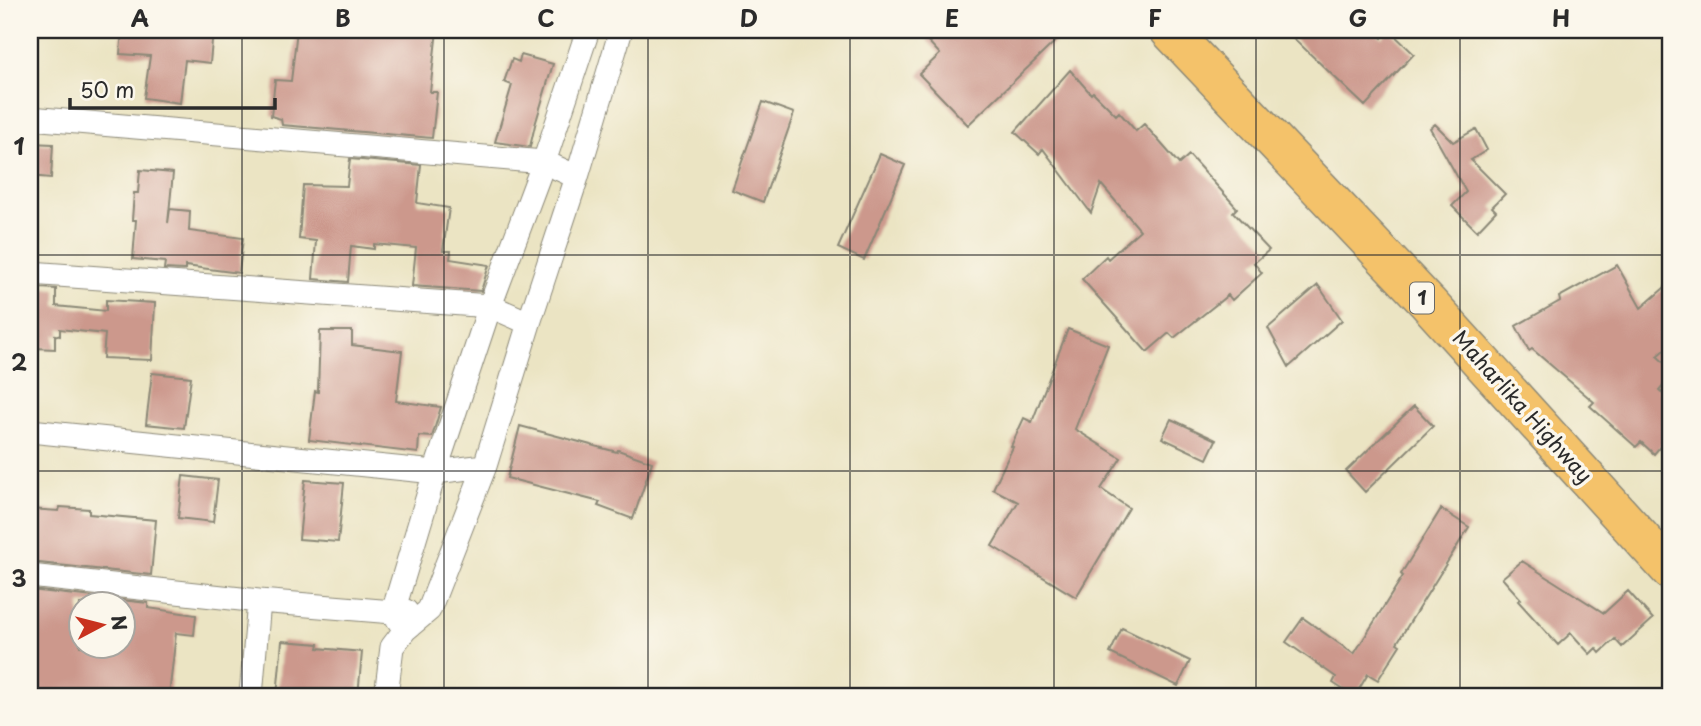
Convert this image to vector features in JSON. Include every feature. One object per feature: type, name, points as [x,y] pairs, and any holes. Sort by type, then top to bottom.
[{"type":"highway","name":"Maharlika Highway","points":[[1169,30],[1427,303],[1671,570]]},
{"type":"street","points":[[386,696],[392,647],[435,472],[490,306],[544,162],[588,30]]},
{"type":"street","points":[[30,576],[258,601],[399,621],[429,610],[485,466],[621,30]]},
{"type":"street","points":[[30,118],[544,162],[577,177]]},
{"type":"street","points":[[30,273],[490,306],[528,323]]},
{"type":"street","points":[[30,431],[435,472],[485,466]]},
{"type":"street","points":[[251,696],[258,601]]},
{"type":"building","points":[[122,30],[213,30],[210,63],[185,60],[180,103],[144,98],[150,56],[120,54]]},
{"type":"building","points":[[297,30],[437,30],[430,92],[437,92],[432,138],[282,125],[281,119],[271,116],[275,80],[291,81]]},
{"type":"building","points":[[938,30],[1067,30],[968,125],[919,74],[940,54],[927,40]]},
{"type":"building","points":[[1285,30],[1373,30],[1382,38],[1389,30],[1414,54],[1365,106]]},
{"type":"building","points":[[521,55],[553,64],[530,147],[495,142],[512,85],[504,82],[512,59],[519,62]]},
{"type":"building","points":[[1070,70],[1091,94],[1093,92],[1116,115],[1119,112],[1136,131],[1144,124],[1179,164],[1189,155],[1237,208],[1233,212],[1269,250],[1254,263],[1262,273],[1232,300],[1228,295],[1174,338],[1169,333],[1147,352],[1082,279],[1140,230],[1101,184],[1091,213],[1043,149],[1039,154],[1015,132]]},
{"type":"building","points":[[763,102],[794,113],[763,202],[732,190]]},
{"type":"building","points":[[1435,124],[1453,142],[1476,129],[1487,150],[1471,160],[1505,194],[1492,207],[1496,211],[1477,231],[1452,206],[1466,192],[1430,128]]},
{"type":"building","points":[[30,143],[53,144],[51,178],[30,176]]},
{"type":"building","points":[[880,154],[905,165],[864,260],[838,248]]},
{"type":"building","points":[[350,159],[421,165],[417,203],[449,208],[443,251],[451,251],[450,259],[489,265],[481,291],[412,286],[416,248],[374,244],[374,249],[351,246],[348,282],[313,279],[316,241],[299,239],[303,185],[347,186]]},
{"type":"building","points":[[140,170],[173,173],[168,223],[170,209],[190,211],[189,231],[243,238],[239,273],[185,266],[185,270],[164,269],[165,262],[133,259],[136,220],[132,220],[134,193],[138,193]]},
{"type":"building","points":[[1617,265],[1641,308],[1671,282],[1671,344],[1657,356],[1671,369],[1671,376],[1659,390],[1671,401],[1671,434],[1654,454],[1641,442],[1636,447],[1590,406],[1594,402],[1532,349],[1529,351],[1516,326],[1560,301],[1559,297]]},
{"type":"building","points":[[1318,285],[1342,320],[1289,367],[1268,328]]},
{"type":"building","points":[[40,288],[56,289],[56,306],[106,311],[106,300],[155,303],[152,360],[103,358],[105,334],[60,329],[60,336],[55,335],[55,349],[35,348]]},
{"type":"building","points":[[1068,329],[1108,345],[1075,429],[1121,458],[1101,489],[1129,508],[1076,597],[992,546],[1018,502],[993,489],[1024,418],[1032,422]]},
{"type":"building","points":[[320,331],[352,331],[352,345],[402,351],[396,401],[441,407],[432,437],[419,436],[418,453],[309,440],[315,391],[318,392]]},
{"type":"building","points":[[152,373],[191,377],[184,428],[146,424]]},
{"type":"building","points":[[1414,406],[1433,426],[1365,492],[1346,471]]},
{"type":"building","points":[[1171,419],[1216,440],[1207,459],[1162,438]]},
{"type":"building","points":[[520,426],[617,452],[618,450],[652,462],[633,519],[598,506],[600,502],[507,478]]},
{"type":"building","points":[[183,476],[218,480],[213,522],[178,518]]},
{"type":"building","points":[[305,480],[344,483],[338,542],[299,539]]},
{"type":"building","points":[[60,507],[89,509],[89,514],[156,520],[151,575],[30,562],[30,509],[59,511]]},
{"type":"building","points":[[1441,509],[1469,527],[1397,643],[1400,645],[1378,680],[1368,674],[1353,696],[1333,683],[1336,677],[1286,642],[1303,618],[1354,654]]},
{"type":"building","points":[[1522,561],[1604,613],[1628,591],[1653,619],[1622,647],[1615,639],[1600,653],[1596,648],[1590,654],[1571,633],[1558,645],[1518,601],[1521,599],[1502,578]]},
{"type":"building","points":[[30,590],[66,594],[66,660],[136,660],[136,602],[148,603],[148,608],[196,615],[194,635],[176,633],[169,696],[30,696]]},
{"type":"building","points":[[1122,628],[1190,661],[1178,686],[1110,653]]},
{"type":"building","points":[[282,641],[362,652],[358,696],[277,696]]}]
